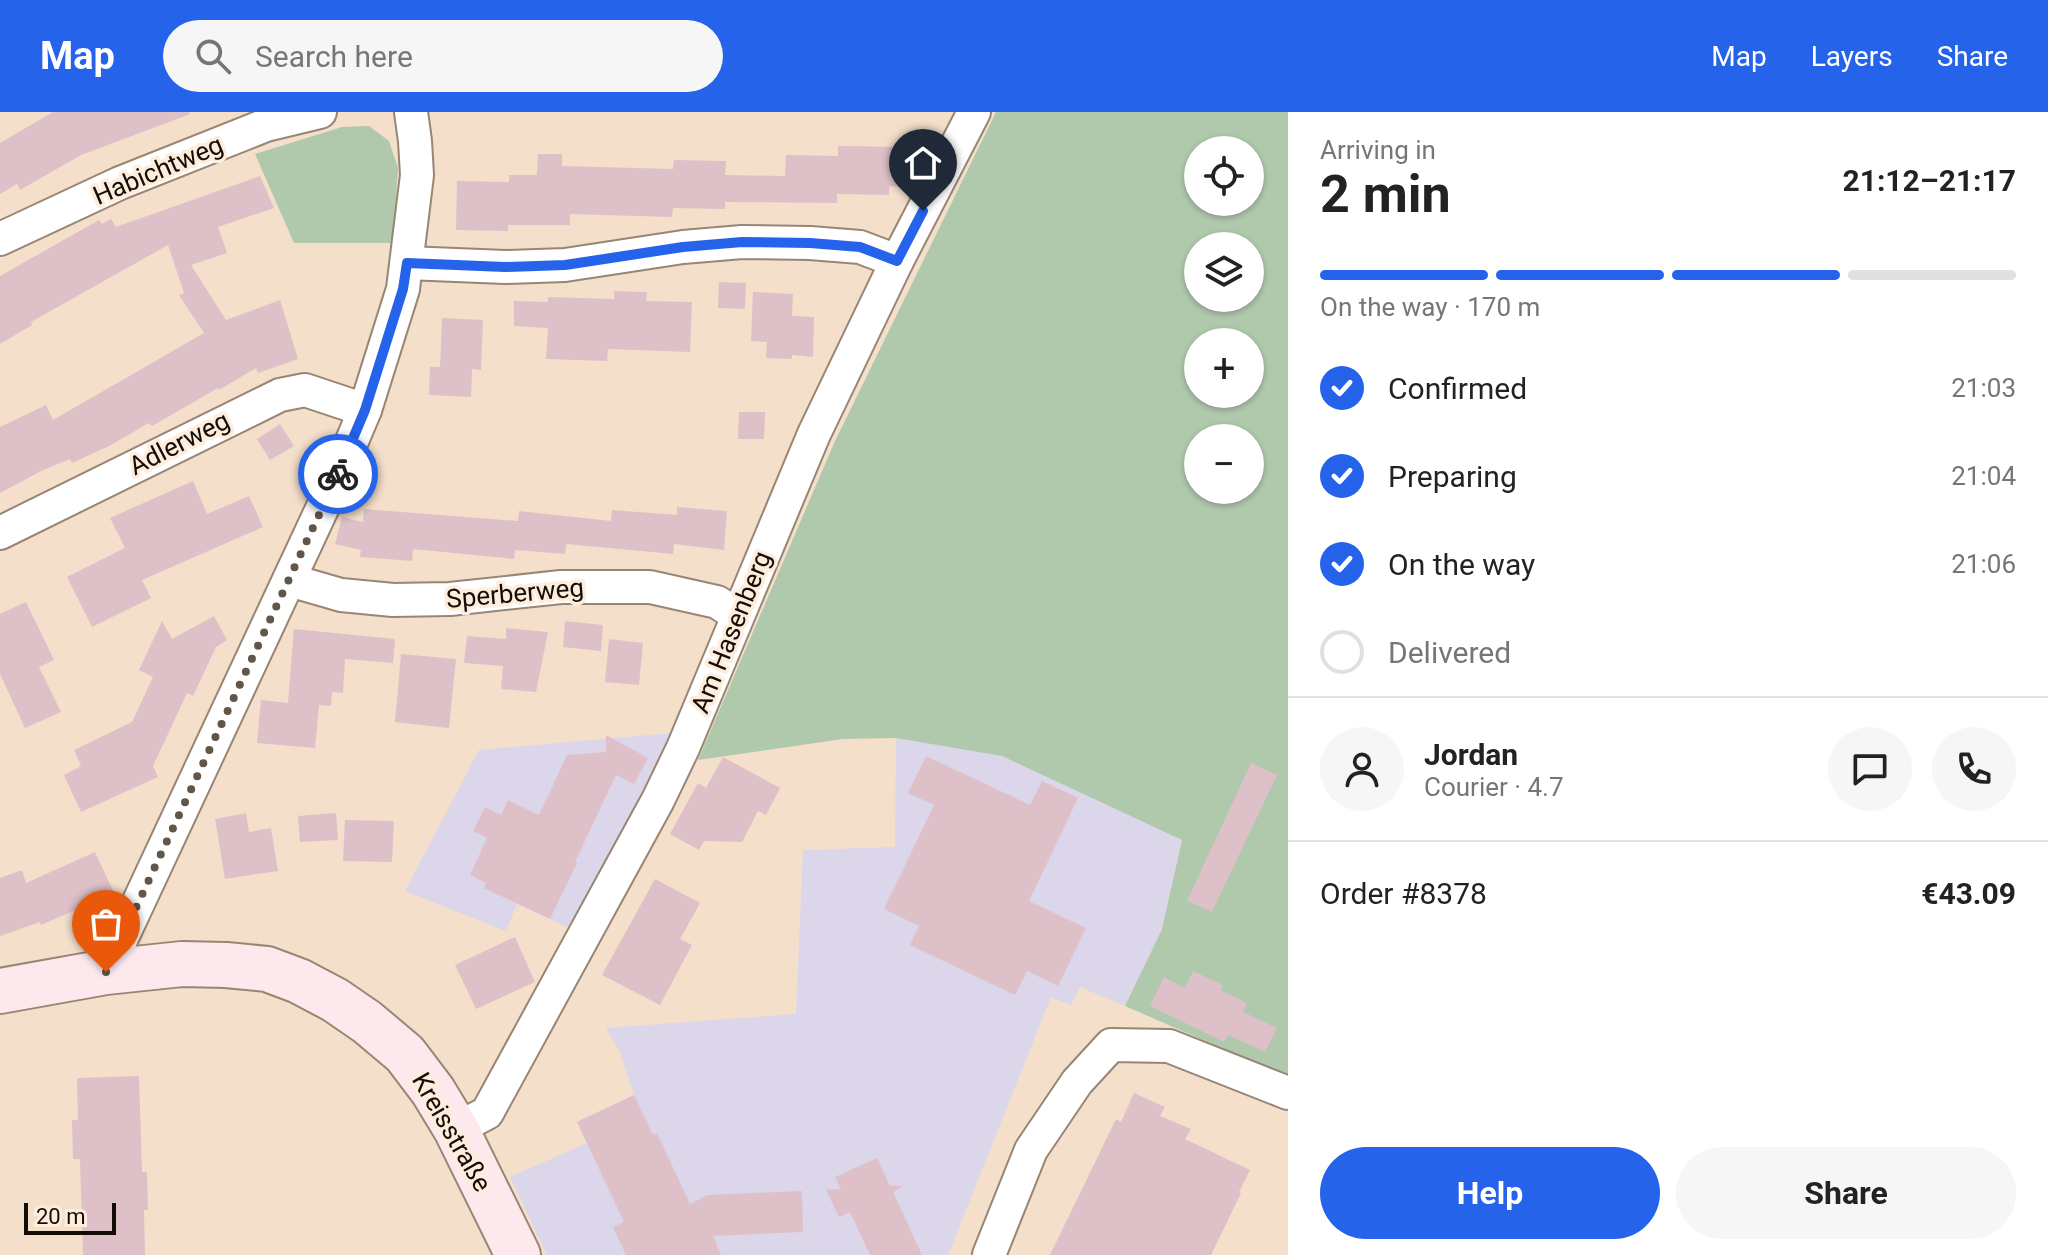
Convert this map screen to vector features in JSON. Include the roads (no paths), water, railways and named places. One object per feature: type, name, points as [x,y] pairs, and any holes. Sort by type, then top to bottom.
[{"type":"main road","name":"Kreisstraße","points":[[0,991],[106,972],[182,964],[267,969],[299,981],[367,1022],[405,1054],[456,1129],[518,1255]]},
{"type":"street","name":"Habichtweg","points":[[0,239],[120,183],[266,125],[320,112]]},
{"type":"street","points":[[106,972],[335,481],[365,410],[403,289],[417,175],[411,112]]},
{"type":"street","name":"Am Hasenberg","points":[[456,1129],[487,1113],[495,1100],[658,800],[683,748],[814,434],[897,261],[974,112]]},
{"type":"street","points":[[407,263],[489,267],[565,265],[683,247],[742,242],[860,247],[897,261]]},
{"type":"street","name":"Adlerweg","points":[[0,533],[280,395],[305,390],[365,410]]},
{"type":"street","name":"Sperberweg","points":[[289,580],[341,595],[393,600],[450,599],[561,587],[650,587],[717,602],[737,615]]},
{"type":"street","points":[[989,1255],[1031,1150],[1077,1082],[1111,1045],[1169,1046],[1288,1093]]}]
